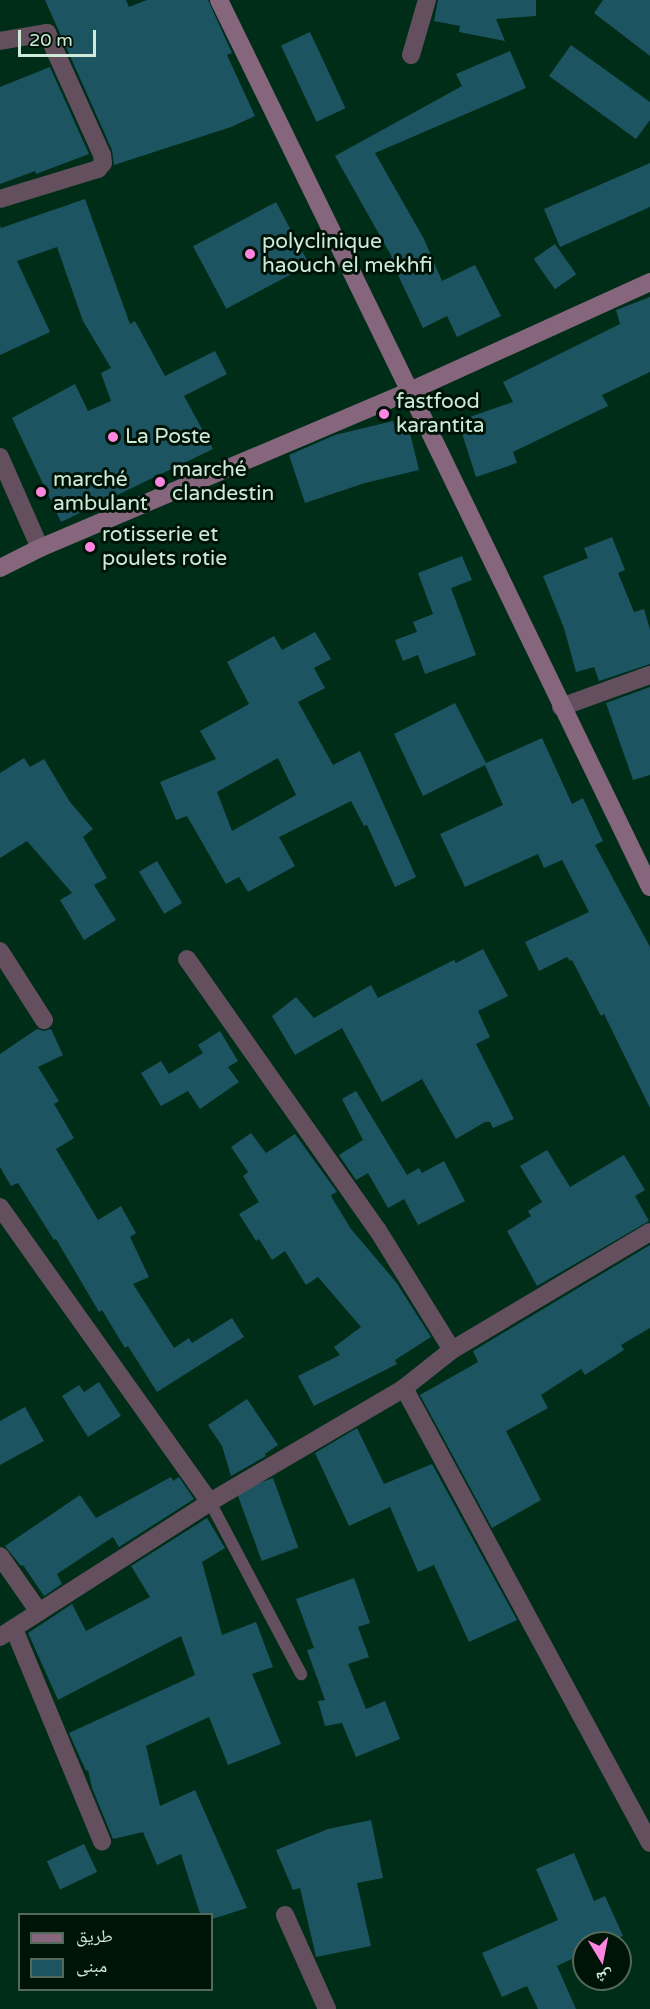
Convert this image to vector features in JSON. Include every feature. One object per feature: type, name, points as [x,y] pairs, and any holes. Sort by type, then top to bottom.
[{"type":"street","points":[[219,0],[650,887]]},
{"type":"street","points":[[411,55],[428,0]]},
{"type":"street","points":[[0,41],[47,33],[102,155],[103,163],[98,170],[0,199]]},
{"type":"street","points":[[0,568],[40,548],[410,391],[650,282]]},
{"type":"street","points":[[0,457],[40,548]]},
{"type":"street","points":[[561,707],[650,675]]},
{"type":"street","points":[[0,951],[44,1020]]},
{"type":"street","points":[[187,959],[377,1229],[452,1350]]},
{"type":"street","points":[[0,1207],[210,1502]]},
{"type":"street","points":[[102,1841],[7,1633],[210,1502],[404,1388],[452,1350],[650,1232]]},
{"type":"street","points":[[404,1388],[650,1843]]},
{"type":"street","points":[[0,1556],[39,1612]]},
{"type":"street","points":[[285,1915],[327,2009]]},
{"type":"lane","points":[[210,1502],[301,1674]]},
{"type":"building","points":[[45,0],[126,0],[129,7],[147,0],[208,0],[232,53],[227,55],[255,116],[231,127],[114,165],[112,150]]},
{"type":"building","points":[[438,0],[536,0],[536,16],[496,19],[505,41],[459,32],[460,26],[434,21]]},
{"type":"building","points":[[603,0],[650,0],[650,56],[594,13]]},
{"type":"building","points":[[310,32],[345,108],[316,122],[281,46]]},
{"type":"building","points":[[571,45],[650,102],[650,120],[636,139],[549,76]]},
{"type":"building","points":[[510,51],[526,88],[375,153],[424,239],[442,281],[475,265],[501,316],[457,337],[447,316],[423,328],[390,258],[392,257],[335,156],[462,86],[456,74]]},
{"type":"building","points":[[50,67],[89,154],[36,174],[35,171],[0,184],[0,87]]},
{"type":"building","points":[[650,163],[650,207],[560,247],[544,209]]},
{"type":"building","points":[[85,199],[130,324],[135,321],[165,376],[215,351],[227,374],[184,396],[213,449],[61,522],[12,418],[75,384],[88,411],[111,401],[101,373],[111,368],[83,321],[57,247],[17,261],[50,332],[0,355],[0,225],[1,228]]},
{"type":"building","name":"polyclinique haouch el mekhfi","points":[[276,202],[309,265],[226,309],[193,246]]},
{"type":"building","points":[[555,244],[576,274],[555,289],[534,259]]},
{"type":"building","points":[[650,297],[650,372],[602,395],[608,406],[513,452],[517,463],[476,477],[458,421],[513,402],[503,382],[620,324],[616,310]]},
{"type":"building","points":[[393,421],[396,432],[409,429],[419,470],[365,483],[305,503],[289,455],[335,435]]},
{"type":"building","points":[[612,537],[625,570],[618,573],[634,612],[644,609],[650,630],[650,664],[599,681],[594,667],[576,672],[564,628],[543,576],[588,558],[584,548]]},
{"type":"building","points":[[462,556],[472,580],[451,588],[476,655],[425,674],[418,655],[403,661],[395,640],[417,632],[413,622],[433,614],[418,573]]},
{"type":"building","points":[[315,632],[331,659],[314,668],[325,688],[298,702],[333,765],[360,751],[416,877],[395,887],[367,825],[364,826],[351,801],[279,837],[295,866],[248,892],[239,877],[226,884],[187,816],[176,820],[160,782],[216,759],[200,731],[249,704],[227,662],[274,636],[282,650]],"holes":[[[278,758],[296,795],[232,831],[217,792]]]},
{"type":"building","points":[[650,687],[650,775],[633,780],[606,703]]},
{"type":"building","points":[[455,703],[486,763],[542,738],[572,804],[583,798],[603,841],[595,845],[650,947],[650,1108],[604,1014],[601,1016],[572,960],[570,961],[567,957],[539,971],[525,942],[589,912],[562,860],[544,868],[538,854],[465,887],[440,834],[503,805],[485,765],[423,796],[394,734]]},
{"type":"building","points":[[24,758],[30,767],[44,759],[70,802],[93,829],[83,837],[107,878],[94,885],[116,920],[84,940],[60,900],[72,893],[27,841],[0,858],[0,773]]},
{"type":"building","points":[[157,861],[182,903],[164,914],[139,872]]},
{"type":"building","points":[[483,949],[508,996],[478,1011],[490,1037],[476,1044],[514,1119],[493,1128],[490,1122],[485,1122],[456,1139],[422,1079],[382,1102],[342,1028],[295,1055],[272,1016],[296,997],[314,1018],[371,985],[378,998],[454,960],[456,963]]},
{"type":"building","points":[[37,1029],[44,1031],[51,1029],[63,1055],[38,1067],[59,1101],[54,1104],[74,1138],[56,1149],[98,1220],[121,1206],[136,1233],[130,1237],[149,1277],[133,1284],[174,1348],[189,1338],[192,1343],[232,1318],[244,1337],[157,1392],[128,1346],[125,1348],[102,1310],[99,1312],[56,1239],[54,1240],[18,1183],[11,1186],[0,1167],[0,1054]]},
{"type":"building","points":[[220,1031],[238,1061],[228,1067],[239,1082],[200,1109],[188,1091],[161,1106],[141,1073],[161,1061],[169,1074],[203,1053],[198,1045]]},
{"type":"building","points":[[356,1091],[407,1175],[419,1168],[422,1173],[444,1161],[465,1201],[418,1225],[404,1199],[388,1208],[368,1173],[356,1180],[339,1155],[363,1140],[342,1099]]},
{"type":"building","points":[[251,1133],[266,1153],[295,1134],[337,1192],[331,1195],[332,1198],[351,1229],[396,1282],[431,1337],[395,1360],[397,1364],[314,1406],[298,1376],[340,1355],[334,1347],[361,1327],[318,1277],[306,1285],[285,1251],[272,1260],[259,1239],[256,1241],[239,1214],[259,1202],[243,1176],[248,1172],[231,1147]]},
{"type":"building","points":[[547,1150],[570,1187],[624,1155],[645,1190],[635,1196],[649,1221],[537,1286],[507,1231],[531,1216],[528,1211],[542,1202],[520,1166]]},
{"type":"building","points":[[650,1245],[650,1328],[621,1345],[624,1350],[585,1375],[581,1369],[541,1395],[548,1408],[506,1431],[541,1500],[492,1528],[420,1395],[478,1362],[473,1351]]},
{"type":"building","points":[[99,1382],[121,1416],[88,1437],[62,1396],[79,1385],[84,1392]]},
{"type":"building","points":[[247,1399],[278,1445],[265,1454],[266,1456],[231,1476],[222,1446],[208,1425]]},
{"type":"building","points":[[25,1407],[44,1441],[0,1465],[0,1421]]},
{"type":"building","points":[[357,1428],[384,1484],[432,1464],[517,1620],[469,1642],[434,1565],[418,1572],[390,1507],[349,1526],[315,1453]]},
{"type":"building","points":[[171,1477],[173,1481],[179,1477],[194,1499],[119,1547],[113,1537],[57,1574],[62,1584],[44,1596],[23,1565],[21,1566],[5,1546],[80,1495],[96,1518]]},
{"type":"building","points":[[273,1478],[298,1548],[262,1561],[236,1491]]},
{"type":"building","points":[[207,1518],[225,1548],[202,1562],[222,1635],[256,1622],[273,1667],[252,1674],[281,1744],[228,1765],[209,1717],[146,1746],[160,1806],[195,1790],[247,1908],[213,1919],[213,1913],[200,1913],[181,1854],[157,1865],[143,1832],[113,1839],[92,1788],[88,1770],[86,1771],[69,1733],[195,1675],[181,1636],[58,1700],[28,1633],[72,1604],[86,1631],[150,1597],[131,1566]]},
{"type":"building","points":[[354,1578],[370,1623],[358,1627],[369,1657],[348,1664],[366,1709],[385,1701],[400,1739],[356,1757],[342,1723],[325,1726],[318,1701],[325,1700],[307,1650],[314,1648],[296,1599]]},
{"type":"building","points":[[371,1820],[383,1878],[357,1883],[371,1946],[316,1957],[300,1888],[293,1890],[276,1850],[328,1829]]},
{"type":"building","points":[[84,1844],[97,1872],[60,1889],[47,1861]]},
{"type":"building","points":[[574,1853],[594,1901],[605,1896],[621,1931],[572,1931],[572,1959],[557,1966],[576,2009],[538,2009],[527,1986],[502,1997],[482,1953],[558,1920],[536,1869]]},
{"type":"place","name":"polyclinique haouch el mekhfi","points":[[250,254]]},
{"type":"place","name":"fastfood karantita","points":[[384,414]]},
{"type":"place","name":"La Poste","points":[[113,437]]},
{"type":"place","name":"marché clandestin","points":[[160,482]]},
{"type":"place","name":"marché ambulant","points":[[41,492]]},
{"type":"place","name":"rotisserie et poulets rotie","points":[[90,547]]}]
